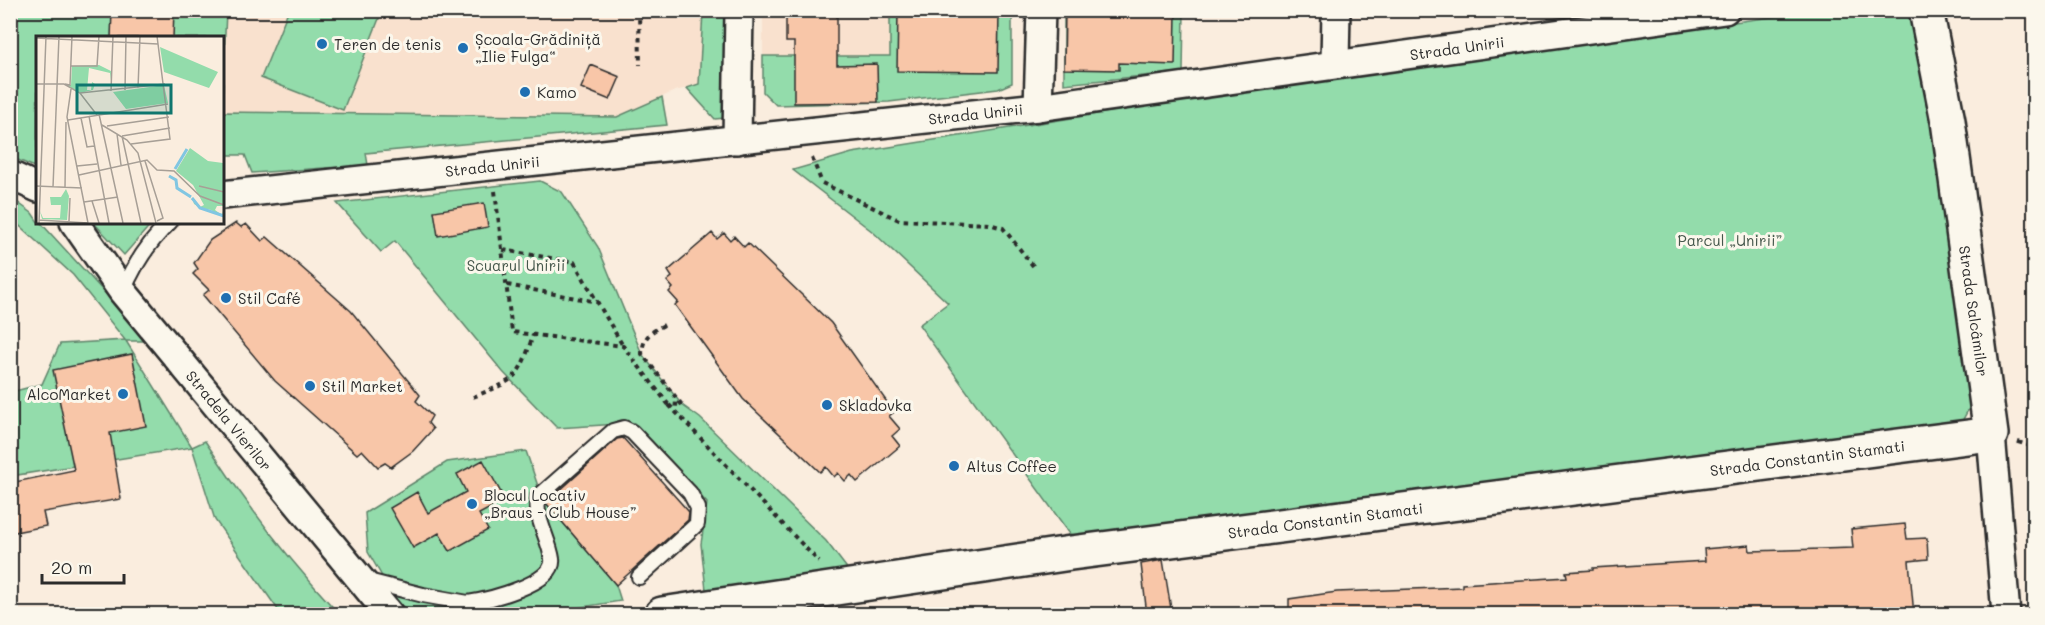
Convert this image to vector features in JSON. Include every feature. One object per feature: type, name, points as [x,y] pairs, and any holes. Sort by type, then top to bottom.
[{"type":"street","points":[[737,140],[739,10]]},
{"type":"street","points":[[1038,106],[1041,10]]},
{"type":"street","points":[[1335,63],[1336,10]]},
{"type":"street","name":"Strada Unirii","points":[[224,195],[1038,106],[1725,10]]},
{"type":"street","name":"Strada Salcâmilor","points":[[1926,10],[1948,121],[1991,434],[2006,615]]},
{"type":"street","points":[[10,176],[36,187]]},
{"type":"street","name":"Stradela Vierilor","points":[[75,224],[123,292],[389,615]]},
{"type":"street","name":"Strada Constantin Stamati","points":[[662,615],[1071,553],[1991,434]]},
{"type":"lane","points":[[123,292],[149,242],[168,224]]},
{"type":"lane","points":[[358,578],[469,609],[534,582],[549,573],[553,562],[536,506],[538,497],[613,431],[624,428],[632,432],[690,493],[698,508],[697,524],[639,577]]},
{"type":"path","points":[[639,10],[640,65]]},
{"type":"path","points":[[802,132],[822,183],[839,194],[899,220],[989,224],[1003,228],[1034,267]]},
{"type":"path","points":[[494,186],[512,332],[623,346]]},
{"type":"path","points":[[503,250],[574,262],[623,346],[668,404],[823,566]]},
{"type":"path","points":[[507,285],[597,302]]},
{"type":"path","points":[[664,325],[649,333],[643,343],[642,354],[682,405],[668,404]]},
{"type":"path","points":[[473,397],[505,384],[522,369],[533,335]]},
{"type":"shaded area","name":"Școala-Grădiniță „Ilie Fulga“","points":[[226,11],[703,11],[699,85],[675,91],[617,117],[224,112]]},
{"type":"shaded area","points":[[763,11],[890,11],[890,56],[763,56]]},
{"type":"green space","points":[[10,11],[226,11],[224,56],[224,36],[36,36],[36,168],[11,157]]},
{"type":"green space","name":"Teren de tenis","points":[[288,11],[382,11],[343,110],[261,78]]},
{"type":"green space","points":[[703,11],[728,11],[725,118],[715,119],[687,88],[699,84]]},
{"type":"green space","points":[[890,11],[1012,11],[1012,83],[998,89],[889,102],[776,105],[763,92],[763,56],[890,56]]},
{"type":"green space","points":[[1064,11],[1184,11],[1183,72],[1064,84]]},
{"type":"green space","name":"Parcul „Unirii”","points":[[1817,11],[1907,11],[1915,29],[1932,98],[1974,399],[1961,423],[1085,538],[1070,534],[919,325],[948,303],[873,232],[793,170],[852,153],[1374,70]]},
{"type":"green space","points":[[662,97],[667,125],[366,153],[368,165],[252,173],[245,155],[224,155],[224,112],[617,117]]},
{"type":"green space","name":"Scuarul Unirii","points":[[540,181],[562,192],[598,247],[642,354],[682,405],[700,418],[826,541],[849,571],[706,590],[701,544],[707,503],[634,423],[557,428],[503,372],[395,241],[381,252],[337,203]]},
{"type":"green space","points":[[10,197],[32,213],[36,224],[42,224],[149,341],[126,341],[192,447],[11,476],[11,392],[42,384],[60,344],[125,340],[73,275],[11,218]]},
{"type":"green space","points":[[95,224],[151,224],[124,255]]},
{"type":"green space","points":[[205,441],[268,530],[339,614],[281,614],[215,520],[192,447]]},
{"type":"green space","points":[[526,451],[542,498],[616,585],[621,601],[537,614],[417,614],[398,604],[368,552],[365,513],[447,462]]},
{"type":"building","points":[[112,10],[174,10],[173,36],[111,36]]},
{"type":"building","points":[[786,10],[837,10],[837,65],[877,64],[878,102],[794,103],[794,42],[786,42]]},
{"type":"building","points":[[898,10],[999,11],[998,72],[897,71]]},
{"type":"building","points":[[1065,10],[1176,13],[1175,65],[1119,63],[1119,70],[1064,69]]},
{"type":"building","points":[[591,65],[620,77],[610,100],[581,88]]},
{"type":"building","points":[[484,203],[488,227],[438,236],[434,211]]},
{"type":"building","points":[[236,223],[241,227],[246,224],[262,241],[267,237],[351,311],[420,395],[416,401],[432,416],[428,423],[433,429],[413,451],[391,467],[385,463],[378,467],[362,450],[357,454],[275,381],[203,295],[209,290],[193,274],[198,269],[194,263],[210,240]]},
{"type":"building","points":[[712,233],[717,239],[724,233],[730,240],[734,236],[744,247],[748,243],[831,323],[894,412],[889,416],[900,429],[892,436],[900,446],[857,482],[851,475],[845,481],[838,473],[834,477],[826,467],[820,472],[743,399],[675,305],[678,302],[669,292],[673,288],[667,281],[672,277],[668,271]]},
{"type":"building","points":[[132,354],[146,426],[110,433],[121,499],[43,512],[46,526],[10,533],[10,483],[74,470],[53,370]]},
{"type":"building","points":[[623,438],[689,512],[688,520],[616,585],[546,503],[617,439]]},
{"type":"building","name":"Blocul Locativ „Braus - Club House”","points":[[483,460],[505,500],[479,514],[488,530],[450,551],[439,533],[413,548],[390,508],[417,492],[428,513],[466,492],[457,474]]},
{"type":"building","points":[[1905,524],[1907,539],[1927,538],[1928,559],[1909,561],[1914,615],[1761,615],[1760,611],[1709,615],[1709,609],[1590,615],[1289,615],[1289,599],[1337,592],[1462,587],[1462,584],[1567,577],[1566,572],[1593,570],[1593,568],[1705,561],[1704,549],[1749,545],[1750,551],[1853,548],[1851,529]]},
{"type":"building","points":[[1163,560],[1172,615],[1147,615],[1141,564]]},
{"type":"place","name":"Teren de tenis","points":[[322,44]]},
{"type":"place","name":"Școala-Grădiniță „Ilie Fulga“","points":[[463,48]]},
{"type":"place","name":"Kamo","points":[[525,92]]},
{"type":"place","name":"Stil Café","points":[[226,298]]},
{"type":"place","name":"Stil Market","points":[[310,386]]},
{"type":"place","name":"AlcoMarket","points":[[123,394]]},
{"type":"place","name":"Skladovka","points":[[827,405]]},
{"type":"place","name":"Altus Coffee","points":[[954,466]]},
{"type":"place","name":"Blocul Locativ „Braus - Club House”","points":[[472,504]]}]
